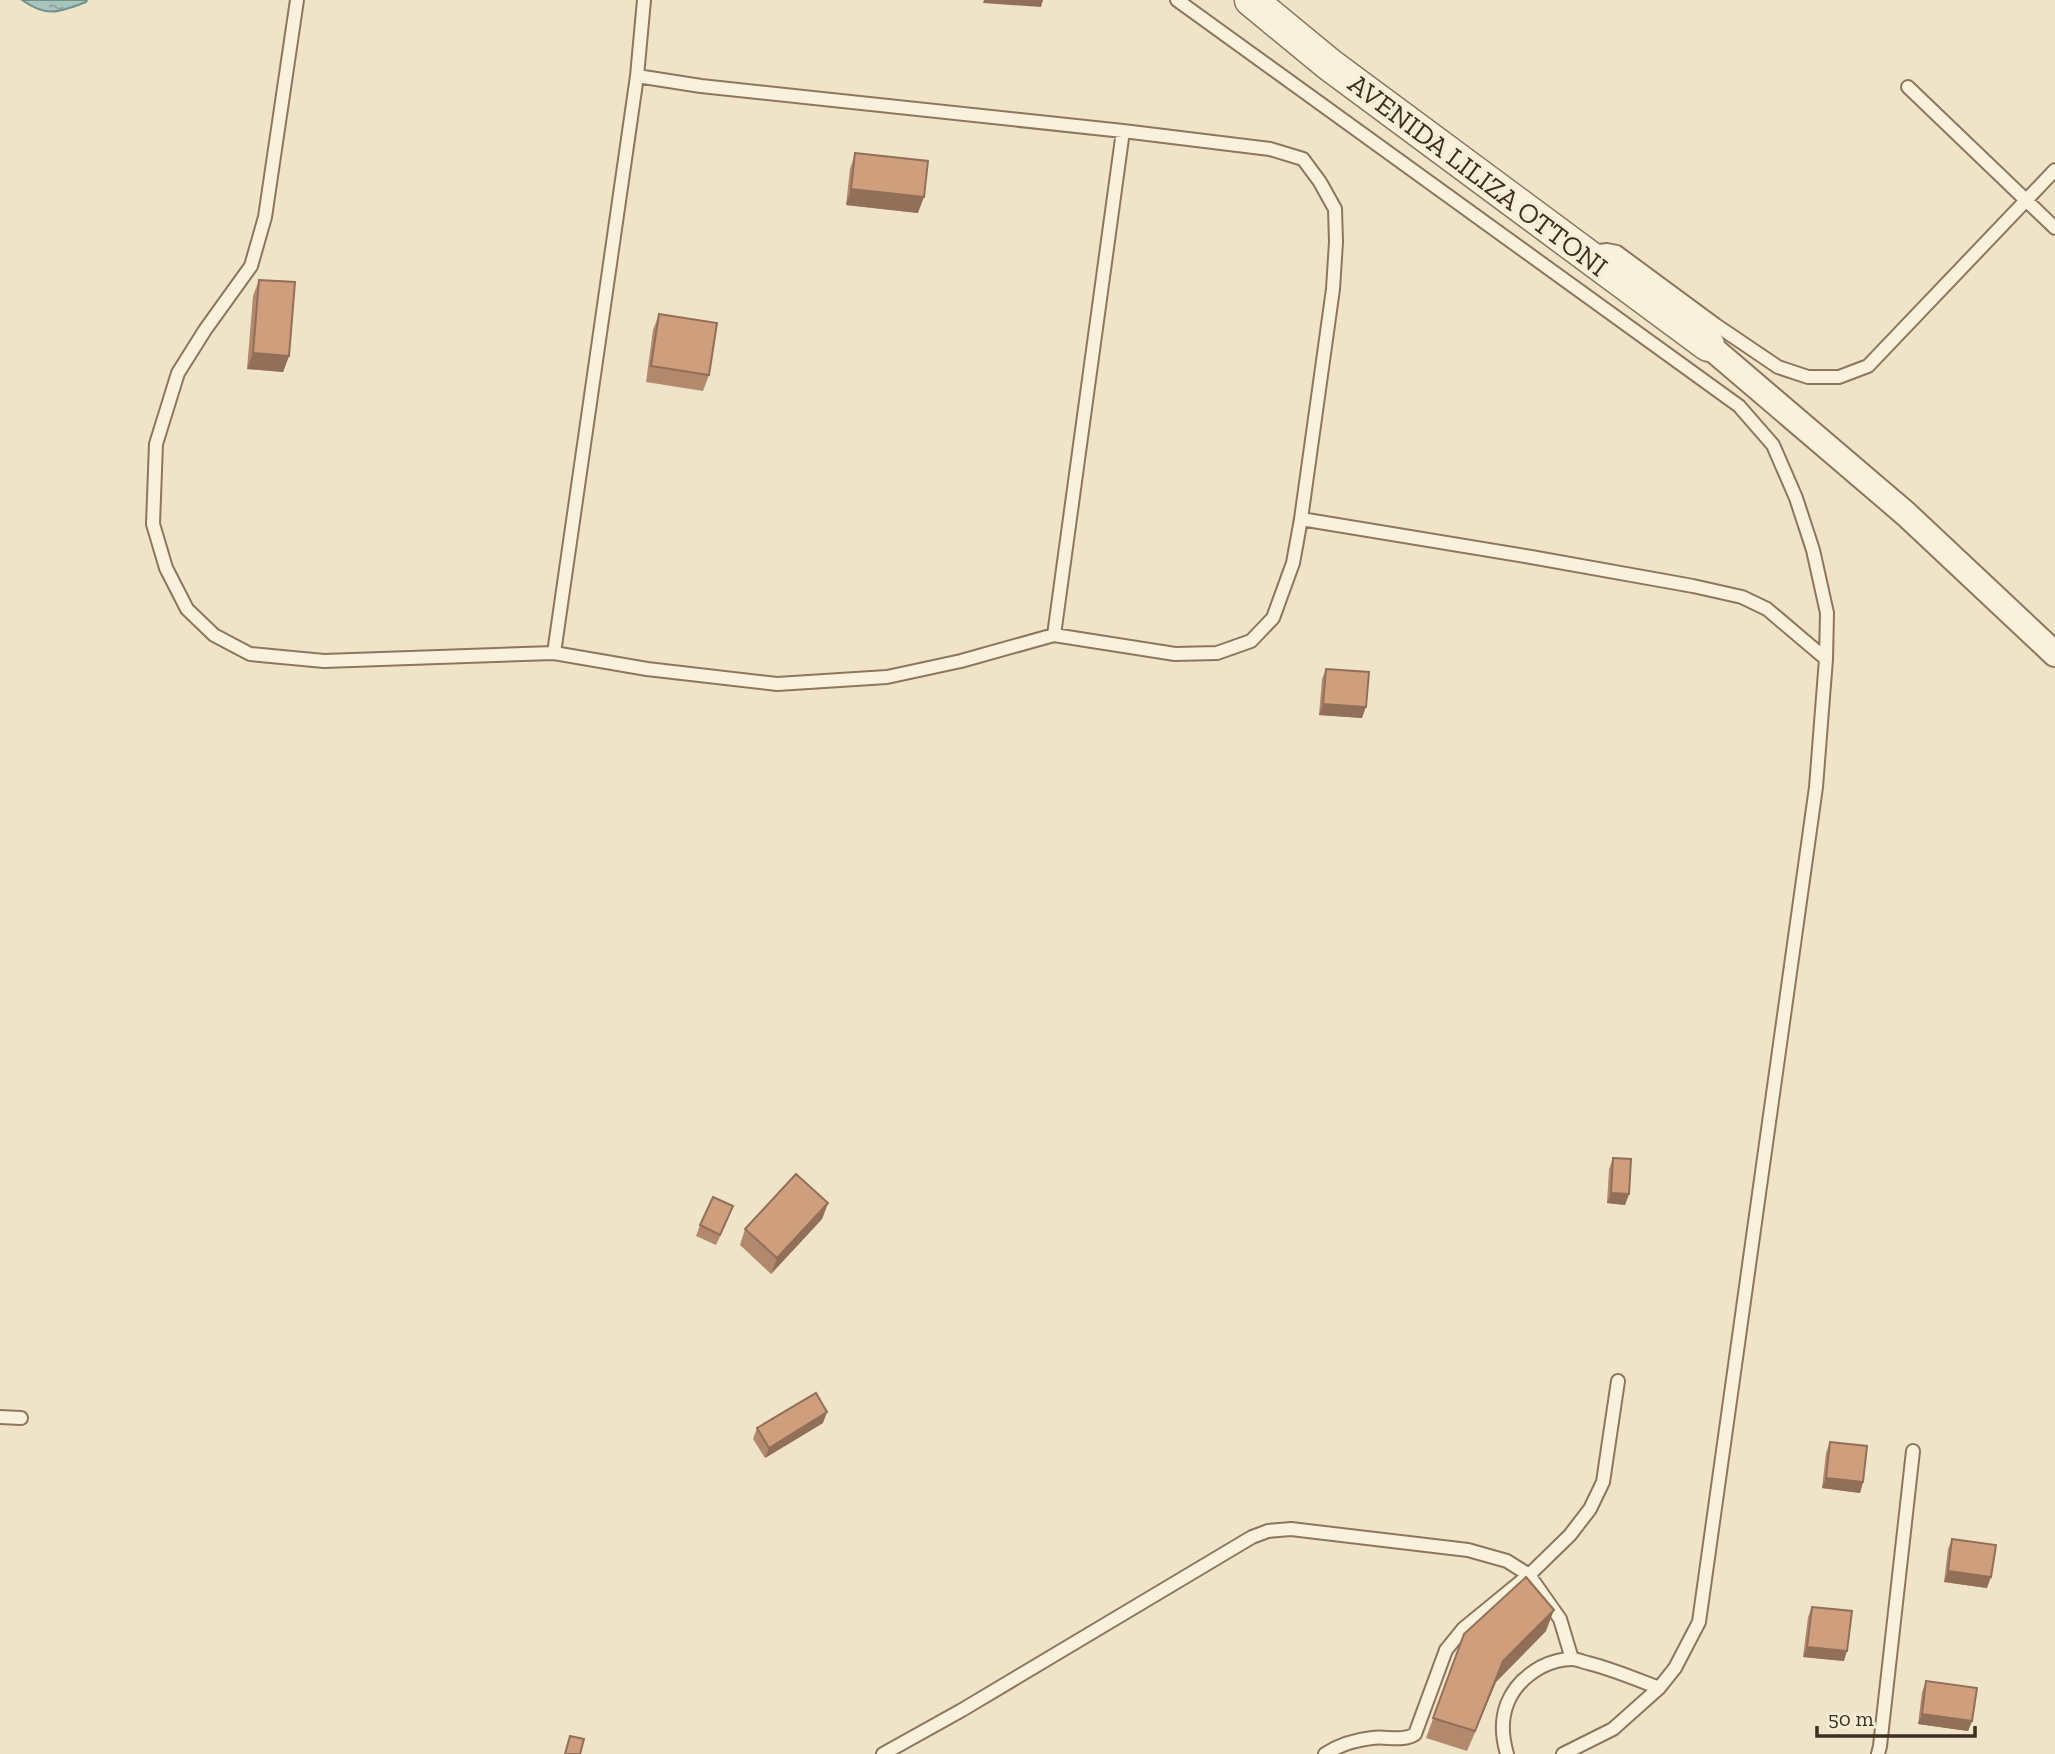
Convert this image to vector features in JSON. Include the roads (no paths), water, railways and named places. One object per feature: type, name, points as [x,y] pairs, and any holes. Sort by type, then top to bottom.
[{"type":"street","name":"AVENIDA LILIZA OTTONI","points":[[1251,0],[1330,65],[1709,345]]},
{"type":"street","points":[[1709,345],[1906,514],[2055,654]]},
{"type":"lane","points":[[297,0],[265,217],[251,266],[178,373],[156,444],[153,524],[166,568],[187,609],[214,635],[250,654],[324,661],[554,653],[647,669],[777,684],[887,677],[961,661],[1054,635],[1175,654],[1217,653],[1251,641],[1273,618],[1293,563],[1334,289],[1335,209],[1303,159],[1270,149],[715,88],[636,76]]},
{"type":"lane","points":[[554,653],[636,76],[644,0]]},
{"type":"lane","points":[[1177,0],[1739,406],[1773,445],[1805,524],[1827,613],[1816,787],[1699,1622],[1675,1668],[1659,1688],[1613,1728],[1563,1754]]},
{"type":"lane","points":[[1908,87],[2055,228]]},
{"type":"lane","points":[[1054,635],[1123,131]]},
{"type":"lane","points":[[1587,255],[1597,251],[1617,252],[1778,367],[1808,377],[1839,377],[1868,366],[2055,170]]},
{"type":"lane","points":[[1301,519],[1572,564],[1742,597],[1767,610],[1826,659]]},
{"type":"lane","points":[[1325,1754],[1337,1747],[1364,1739],[1412,1737],[1415,1734],[1447,1650],[1463,1629],[1529,1574],[1570,1535],[1590,1509],[1603,1482],[1618,1381]]},
{"type":"lane","points":[[0,1418],[21,1418]]},
{"type":"lane","points":[[1878,1754],[1913,1451]]},
{"type":"lane","points":[[883,1754],[962,1710],[1251,1537],[1268,1531],[1291,1529],[1468,1550],[1507,1561],[1529,1574],[1560,1619],[1572,1659]]},
{"type":"lane","points":[[1507,1754],[1502,1737],[1503,1713],[1513,1692],[1528,1674],[1549,1663],[1572,1659],[1604,1667],[1659,1688]]},
{"type":"water","points":[[22,0],[87,0],[54,12],[31,6]]}]
